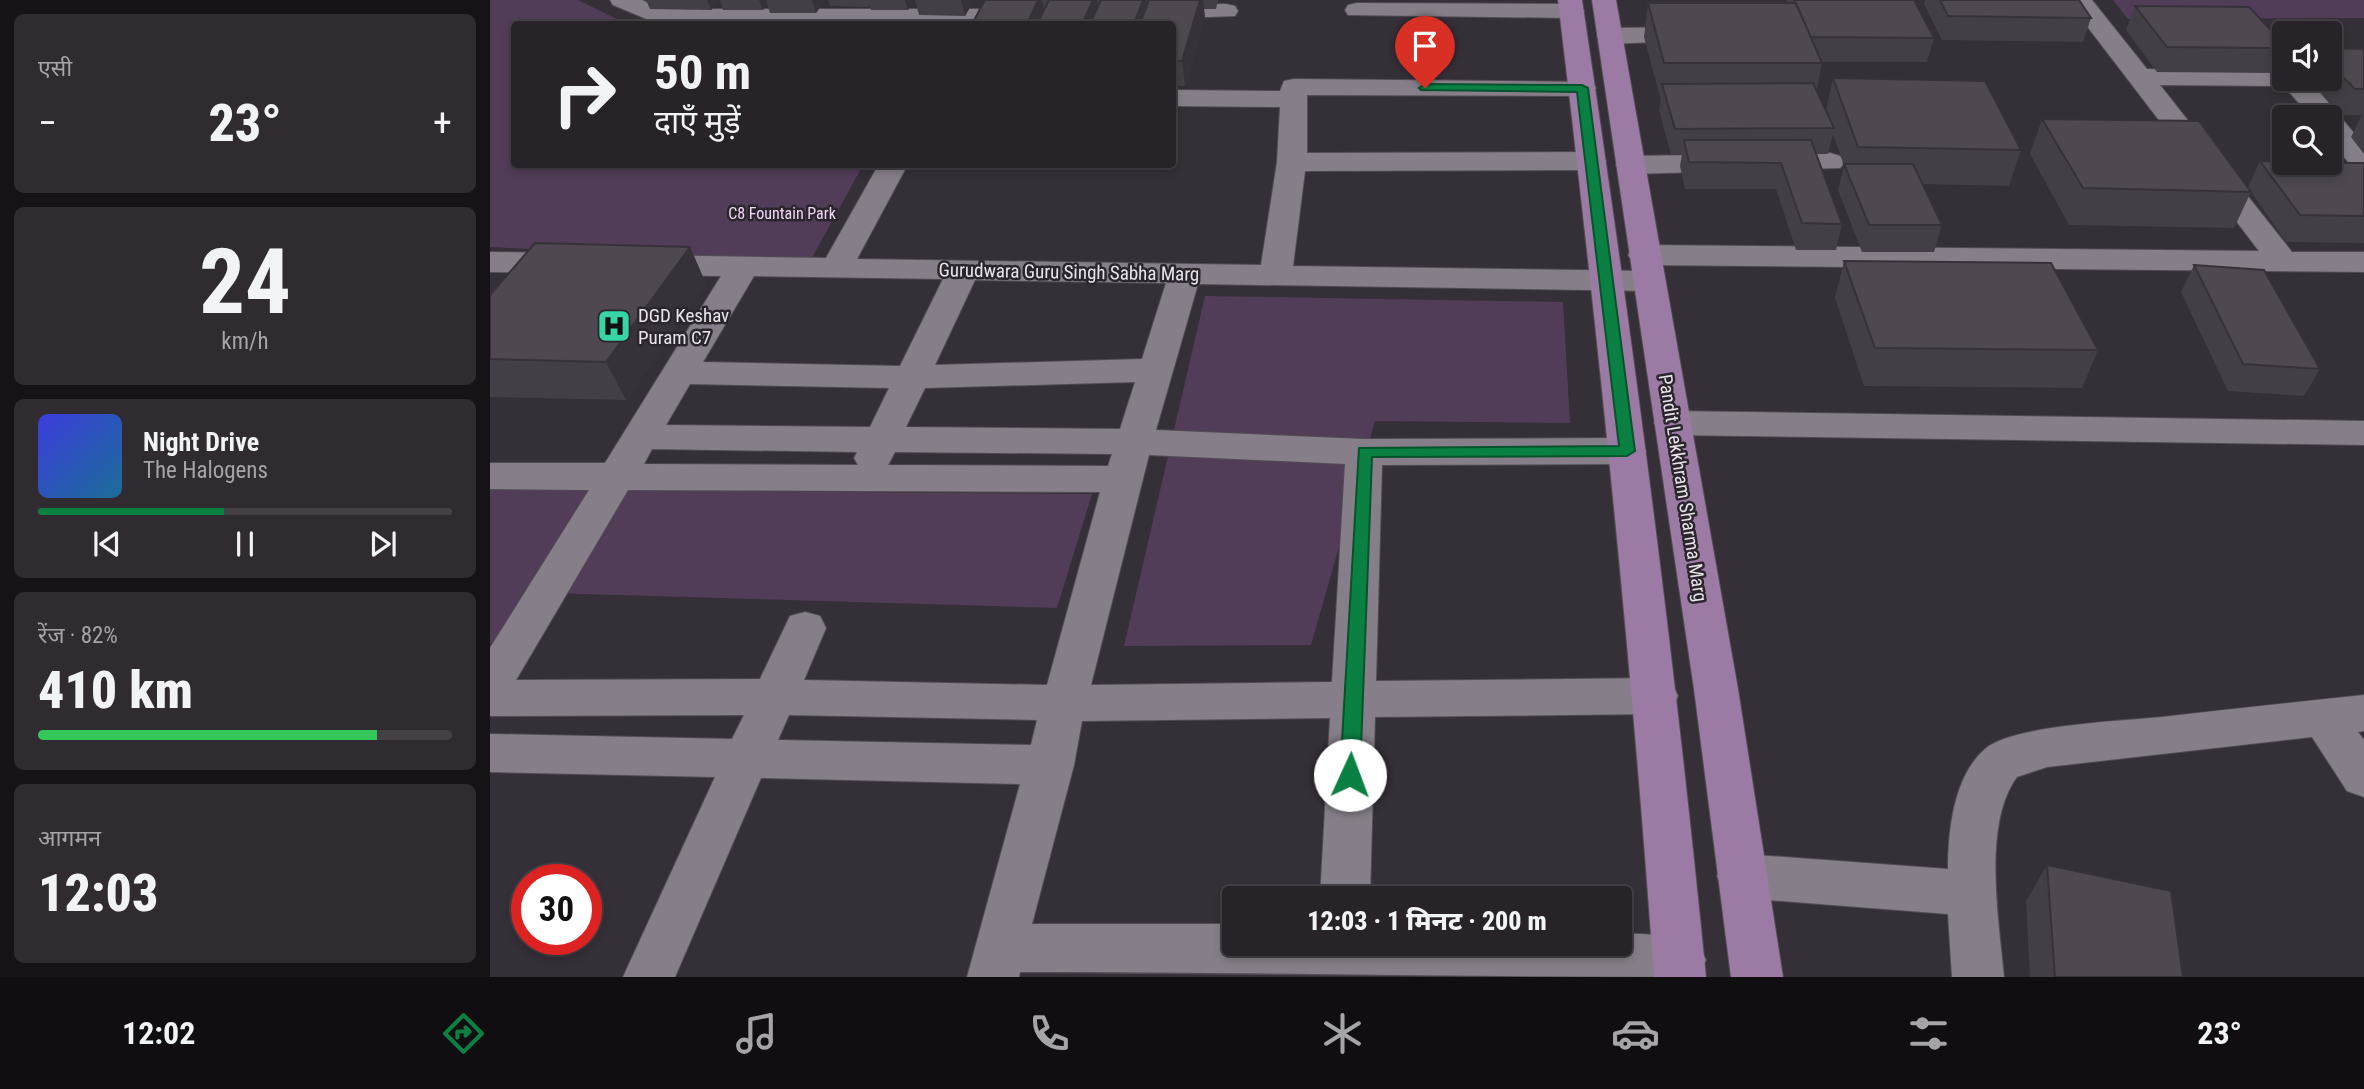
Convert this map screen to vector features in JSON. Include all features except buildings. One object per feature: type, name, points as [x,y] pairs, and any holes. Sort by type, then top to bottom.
[{"type":"main road","points":[[1589,12],[1582,88],[1608,281],[1656,696],[1680,968]]},
{"type":"main road","name":"Pandit Lekkhram Sharma Marg","points":[[1589,12],[1630,165],[1716,689],[1757,977]]},
{"type":"street","points":[[622,0],[656,16],[986,13]]},
{"type":"street","points":[[2079,0],[2283,261]]},
{"type":"street","points":[[1357,10],[1589,12],[1718,35]]},
{"type":"street","points":[[1130,12],[1226,11]]},
{"type":"street","points":[[2139,77],[2272,78]]},
{"type":"street","points":[[1275,276],[1292,162],[1294,87],[1582,88]]},
{"type":"street","points":[[2303,91],[2315,105]]},
{"type":"street","points":[[1176,98],[1292,99]]},
{"type":"street","points":[[2342,125],[2364,129]]},
{"type":"street","points":[[2342,146],[2358,177]]},
{"type":"street","points":[[2158,153],[2199,153]]},
{"type":"street","points":[[1292,162],[1591,161]]},
{"type":"street","points":[[1630,165],[1830,162]]},
{"type":"street","points":[[836,268],[892,168]]},
{"type":"street","name":"Gurudwara Guru Singh Sabha Marg","points":[[490,262],[1608,281],[1646,268],[2364,261]]},
{"type":"street","points":[[490,686],[743,267]]},
{"type":"street","points":[[866,479],[881,438],[963,271]]},
{"type":"street","points":[[1185,274],[1129,461],[997,962],[1343,956],[1680,968]]},
{"type":"street","points":[[680,373],[910,377],[1158,370]]},
{"type":"street","points":[[1672,423],[2364,433]]},
{"type":"street","points":[[640,437],[881,438],[1129,461]]},
{"type":"street","points":[[490,476],[866,479],[1129,461],[1364,452],[1627,451]]},
{"type":"street","points":[[1345,886],[1364,452]]},
{"type":"street","points":[[649,977],[748,756],[771,697],[805,628]]},
{"type":"street","points":[[490,698],[771,697],[1066,703],[1656,696]]},
{"type":"street","points":[[1978,977],[1973,893],[1977,810],[1985,779],[2004,761],[2047,748],[2344,716],[2364,778]]},
{"type":"street","points":[[490,753],[748,756],[1051,765]]},
{"type":"street","points":[[1742,876],[1973,893]]},
{"type":"green space","name":"C8 Fountain Park","points":[[490,0],[578,0],[621,21],[511,21],[511,168],[861,168],[809,263],[490,247]]},
{"type":"green space","points":[[2113,0],[2364,0],[2364,18],[2128,19]]},
{"type":"green space","points":[[1205,296],[1563,302],[1570,423],[1375,421],[1311,645],[1124,646]]},
{"type":"green space","points":[[490,489],[1092,494],[1057,608],[550,593],[503,644],[490,643]]},
{"type":"place","name":"DGD Keshav Puram C7","points":[[614,326]]},
{"type":"route","points":[[1350,775],[1364,452],[1627,451],[1582,88],[1425,88]]}]
